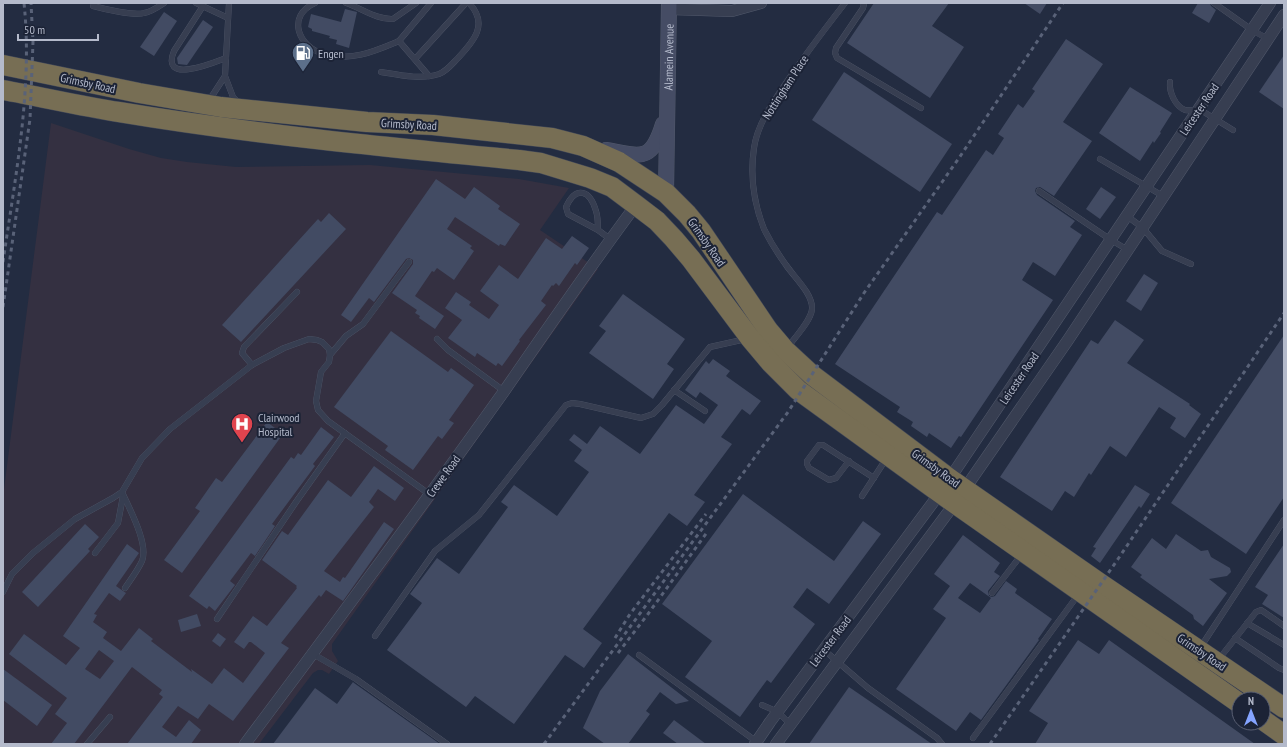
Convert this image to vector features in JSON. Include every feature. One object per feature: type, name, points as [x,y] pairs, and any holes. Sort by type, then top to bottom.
[{"type":"highway","name":"Grimsby Road","points":[[3,64],[139,93],[196,103],[367,122],[433,125],[552,138],[583,146],[619,162],[666,193],[687,214],[701,231],[768,330],[785,350],[825,385],[1024,552],[1231,697]]},
{"type":"highway","name":"Grimsby Road","points":[[3,90],[118,112],[202,124],[377,146],[541,163],[590,178],[612,187],[657,221],[674,239],[691,259],[750,338],[771,363],[801,392],[889,456],[952,491],[1101,584],[1284,708]]},
{"type":"highway","points":[[771,363],[785,350]]},
{"type":"highway","points":[[1271,726],[1284,735]]},
{"type":"street","points":[[669,6],[732,11],[761,3]]},
{"type":"street","name":"Leicester Road","points":[[776,744],[837,662],[952,491],[1044,341],[1270,3]]},
{"type":"street","name":"Alamein Avenue","points":[[666,193],[669,6]]},
{"type":"street","name":"Leicester Road","points":[[756,743],[824,650],[952,491],[1060,352],[1284,15]]},
{"type":"street","name":"Alamein Avenue","points":[[583,146],[632,155],[647,153],[657,142],[667,111]]},
{"type":"street","name":"Crewe Road","points":[[245,744],[313,654],[504,391],[610,239],[636,205]]},
{"type":"street","points":[[1044,341],[1060,352]]},
{"type":"lane","points":[[93,6],[114,11],[142,14],[159,7],[164,3]]},
{"type":"lane","points":[[196,3],[228,18]]},
{"type":"lane","points":[[229,3],[225,76],[233,97],[244,109]]},
{"type":"lane","points":[[315,3],[307,7],[299,16],[298,23],[303,40],[313,50],[324,54],[343,56],[361,55],[399,41],[431,3]]},
{"type":"lane","points":[[346,3],[380,17],[392,19],[416,3]]},
{"type":"lane","points":[[381,72],[429,76],[446,70],[466,50],[479,29],[479,20],[477,15],[468,3],[414,59]]},
{"type":"lane","name":"Nottingham Place","points":[[785,350],[811,314],[812,307],[808,295],[787,266],[764,229],[757,205],[752,174],[754,147],[762,121],[774,100],[798,64],[845,3]]},
{"type":"lane","points":[[863,3],[863,8],[836,48],[835,53],[837,58],[921,108]]},
{"type":"lane","points":[[1214,3],[1252,30],[1268,39]]},
{"type":"lane","points":[[203,6],[174,51],[171,58],[172,63],[178,69],[187,70],[226,58]]},
{"type":"lane","points":[[399,41],[429,76]]},
{"type":"lane","points":[[196,103],[212,96],[225,76]]},
{"type":"lane","points":[[1170,82],[1170,90],[1173,98],[1184,109],[1199,109],[1214,120],[1233,130]]},
{"type":"lane","points":[[1100,158],[1163,196]]},
{"type":"lane","points":[[1039,191],[1128,250]]},
{"type":"lane","points":[[598,230],[594,206],[587,196],[582,193],[577,193],[571,197],[566,207],[568,214],[598,230],[610,239]]},
{"type":"lane","points":[[1127,216],[1143,228],[1162,251],[1191,264]]},
{"type":"lane","points":[[409,262],[363,324],[346,336],[330,355],[328,362],[321,372],[316,401],[318,410],[328,421],[429,494]]},
{"type":"lane","points":[[252,365],[242,353],[244,347],[297,292]]},
{"type":"lane","points":[[437,338],[448,350],[504,391]]},
{"type":"lane","points":[[375,636],[435,551],[479,515],[566,405],[572,403],[580,404],[641,418],[653,414],[710,347],[750,338]]},
{"type":"lane","points":[[95,553],[118,523],[122,494],[142,458],[170,429],[252,365],[284,348],[309,339],[317,340],[322,342],[329,349],[330,355]]},
{"type":"lane","points":[[674,390],[705,411]]},
{"type":"lane","points":[[217,619],[296,502],[345,433]]},
{"type":"lane","points":[[849,461],[836,478],[829,480],[809,468],[807,464],[807,461],[819,445],[823,445],[849,461],[874,478]]},
{"type":"lane","points":[[862,496],[889,456]]},
{"type":"lane","points":[[122,494],[139,532],[143,547],[143,559],[125,588]]},
{"type":"lane","points":[[3,592],[12,574],[33,553],[75,519],[122,494]]},
{"type":"lane","points":[[1198,650],[1284,520]]},
{"type":"lane","points":[[992,593],[1024,552]]},
{"type":"lane","points":[[973,738],[1080,592]]},
{"type":"lane","points":[[1217,662],[1256,612],[1261,610],[1284,626]]},
{"type":"lane","points":[[1247,623],[1284,646]]},
{"type":"lane","points":[[1235,638],[1284,670]]},
{"type":"lane","points":[[824,650],[868,688],[937,738],[942,744]]},
{"type":"lane","points":[[313,654],[356,679],[447,744]]},
{"type":"lane","points":[[639,654],[756,743]]},
{"type":"lane","points":[[762,705],[778,712],[791,725]]},
{"type":"lane","points":[[87,744],[110,717]]},
{"type":"shaded area","name":"Clairwood Hospital","points":[[51,123],[129,149],[161,158],[187,162],[236,167],[370,165],[519,179],[569,188],[540,230],[598,269],[332,644],[332,651],[338,661],[329,674],[322,670],[318,670],[313,673],[259,744],[3,744],[3,497]]},
{"type":"building","points":[[874,3],[949,3],[932,26],[964,47],[930,98],[847,43]]},
{"type":"building","points":[[1024,3],[1047,3],[1040,14]]},
{"type":"building","points":[[1198,3],[1210,3],[1216,10],[1209,23],[1192,13]]},
{"type":"building","points":[[345,9],[357,12],[349,48],[336,44],[337,40],[329,38],[330,36],[312,31],[312,29],[308,27],[311,14],[341,22]]},
{"type":"building","points":[[164,12],[177,21],[154,56],[140,47]]},
{"type":"building","points":[[203,20],[213,27],[187,65],[178,64],[177,58]]},
{"type":"building","points":[[1066,39],[1103,64],[1063,122],[1092,141],[1054,196],[1040,187],[1036,188],[1035,191],[1037,195],[1075,221],[1070,227],[1082,235],[1055,276],[1033,262],[1022,280],[1053,300],[961,437],[959,436],[951,448],[929,433],[927,437],[911,426],[913,422],[897,412],[900,407],[835,364],[937,212],[942,215],[986,150],[993,155],[1004,138],[998,134],[1018,104],[1023,108],[1035,91],[1032,89]]},
{"type":"building","points":[[1284,55],[1284,109],[1259,92]]},
{"type":"building","points":[[844,72],[952,144],[920,192],[812,120]]},
{"type":"building","points":[[1130,87],[1172,113],[1160,132],[1161,133],[1154,143],[1153,141],[1140,161],[1099,133]]},
{"type":"building","points":[[436,179],[465,199],[474,187],[500,206],[498,209],[520,224],[505,246],[500,244],[499,246],[455,217],[447,229],[472,246],[470,248],[474,251],[454,280],[437,268],[434,272],[432,271],[415,296],[444,316],[435,329],[419,318],[420,316],[415,313],[417,310],[392,293],[413,264],[413,260],[409,258],[406,259],[374,302],[369,298],[351,322],[341,315]]},
{"type":"building","points":[[1101,187],[1116,197],[1100,219],[1086,209]]},
{"type":"building","points":[[329,213],[346,229],[241,342],[222,325],[318,219],[321,222]]},
{"type":"building","points":[[572,236],[589,248],[577,265],[575,263],[559,286],[556,283],[553,286],[552,285],[541,301],[546,305],[519,340],[520,341],[502,366],[498,363],[496,366],[477,353],[475,357],[448,338],[462,320],[445,308],[456,292],[471,302],[469,305],[489,319],[499,305],[480,291],[499,265],[518,279],[546,238],[562,249]]},
{"type":"building","points":[[1144,274],[1158,283],[1141,311],[1126,301]]},
{"type":"building","points":[[623,294],[685,339],[667,364],[674,369],[653,399],[589,353],[606,331],[599,326]]},
{"type":"building","points":[[1115,320],[1144,340],[1127,363],[1190,404],[1189,405],[1201,414],[1185,438],[1170,428],[1176,418],[1159,407],[1126,457],[1110,446],[1091,475],[1089,473],[1074,497],[1065,491],[1052,511],[1000,477],[1091,340],[1098,344]]},
{"type":"building","points":[[391,331],[448,372],[451,368],[474,385],[449,420],[454,423],[442,439],[438,436],[413,470],[385,450],[388,446],[334,407]]},
{"type":"building","points":[[1284,335],[1284,497],[1246,554],[1171,503]]},
{"type":"building","points":[[713,359],[730,371],[726,376],[761,401],[750,415],[742,409],[721,437],[732,444],[694,495],[705,502],[687,526],[669,513],[583,629],[602,643],[584,668],[565,655],[514,724],[475,696],[466,707],[387,650],[422,603],[410,594],[437,558],[459,574],[508,507],[501,502],[514,485],[557,516],[589,472],[574,461],[582,450],[569,440],[574,434],[587,444],[600,426],[640,454],[676,405],[704,424],[718,405],[700,392],[696,398],[685,390],[706,361],[709,364]]},
{"type":"building","points":[[267,422],[283,434],[182,573],[164,560],[200,511],[195,508],[216,478],[222,482]]},
{"type":"building","points":[[321,427],[334,437],[313,464],[315,466],[272,524],[275,526],[255,556],[251,553],[230,581],[235,585],[215,611],[209,606],[207,609],[189,596],[291,457],[294,459],[298,453],[301,455]]},
{"type":"building","points":[[374,466],[404,488],[395,501],[378,489],[369,502],[374,507],[324,571],[340,582],[343,577],[345,578],[384,522],[394,529],[343,601],[326,590],[321,597],[319,595],[281,643],[289,648],[233,721],[209,704],[198,719],[178,706],[162,727],[176,737],[189,720],[201,730],[191,744],[127,744],[163,697],[159,694],[162,690],[132,667],[74,744],[51,744],[67,723],[55,714],[67,698],[9,654],[24,634],[66,665],[80,648],[63,636],[127,544],[139,553],[116,586],[126,593],[120,601],[109,593],[94,614],[97,615],[93,622],[107,632],[103,638],[121,651],[139,628],[153,639],[151,641],[192,672],[191,669],[212,684],[224,668],[243,683],[265,653],[251,642],[249,642],[244,649],[234,642],[253,616],[267,626],[297,588],[297,586],[262,560],[282,531],[288,535],[328,480],[351,497]],"holes":[[[99,650],[114,661],[100,679],[85,669]]]},
{"type":"building","points":[[1135,485],[1150,494],[1141,508],[1139,506],[1100,563],[1091,556],[1096,548],[1093,547]]},
{"type":"building","points":[[743,494],[834,561],[863,521],[881,534],[829,604],[807,588],[793,607],[815,624],[771,683],[767,680],[740,717],[685,677],[712,641],[662,604]]},
{"type":"building","points":[[85,524],[99,537],[88,549],[90,551],[38,607],[22,592]]},
{"type":"building","points":[[1176,534],[1201,551],[1208,550],[1211,557],[1230,568],[1231,572],[1227,576],[1209,579],[1227,593],[1203,626],[1194,619],[1193,615],[1140,577],[1142,575],[1131,567],[1152,538],[1166,549]]},
{"type":"building","points":[[963,535],[1000,563],[994,572],[1000,576],[988,591],[989,596],[995,596],[1006,581],[1017,589],[1015,593],[1052,619],[1038,639],[1039,640],[981,720],[970,712],[956,731],[896,689],[946,618],[933,609],[950,586],[934,574]],"holes":[[[970,583],[991,598],[980,613],[958,598]]]},
{"type":"building","points":[[1284,544],[1284,618],[1262,604],[1268,595],[1255,587]]},
{"type":"building","points":[[197,614],[201,626],[181,632],[178,620]]},
{"type":"building","points":[[218,633],[226,639],[220,647],[212,641]]},
{"type":"building","points":[[1078,640],[1099,654],[1109,640],[1231,727],[1231,731],[1237,731],[1255,744],[1035,744],[1048,723],[1029,711]]},
{"type":"building","points":[[628,654],[689,701],[676,704],[660,692],[646,711],[650,714],[628,744],[605,744],[583,728],[600,691]]},
{"type":"building","points":[[3,669],[52,705],[37,726],[3,700]]},
{"type":"building","points":[[353,682],[440,744],[273,744],[315,688],[337,704]]},
{"type":"building","points":[[849,687],[932,744],[809,744]]},
{"type":"building","points":[[674,720],[706,744],[678,744],[663,733]]},
{"type":"railway","points":[[3,262],[17,166],[24,100],[26,68],[24,3]]},
{"type":"railway","points":[[3,307],[30,119],[33,42],[31,3]]},
{"type":"railway","points":[[544,744],[788,412],[864,293],[959,158],[1063,3]]},
{"type":"railway","points":[[990,744],[1118,559],[1284,313]]},
{"type":"railway","points":[[615,638],[630,614],[706,514]]},
{"type":"railway","points":[[618,653],[708,531]]},
{"type":"place","name":"Engen","points":[[303,72]]},
{"type":"place","name":"Clairwood Hospital","points":[[242,444]]}]
